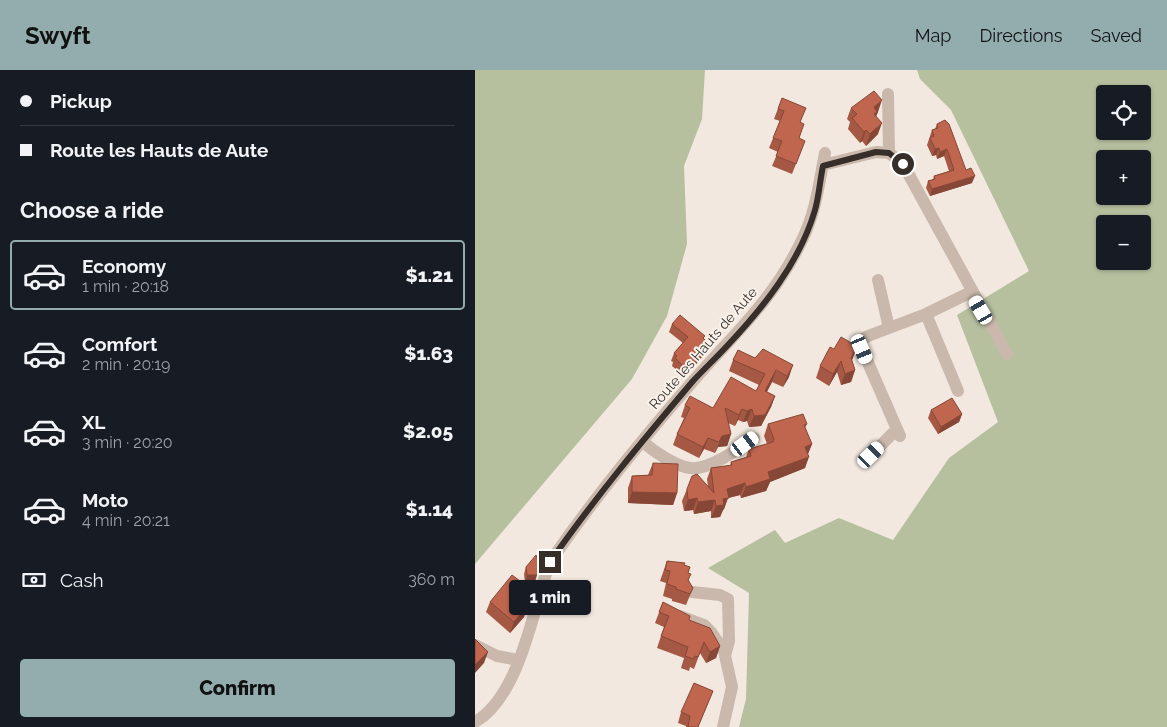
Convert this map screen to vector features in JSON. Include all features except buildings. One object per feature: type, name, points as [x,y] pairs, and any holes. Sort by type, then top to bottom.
[{"type":"street","points":[[888,94],[889,153],[903,164],[971,292],[1007,354]]},
{"type":"street","name":"Route les Hauts de Aute","points":[[477,716],[492,710],[507,685],[531,625],[550,562],[583,514],[695,379],[752,318],[773,292],[803,239],[815,210],[824,159],[876,152],[889,153]]},
{"type":"street","points":[[878,280],[889,328]]},
{"type":"street","points":[[871,455],[898,433],[862,349],[861,340],[926,314],[971,292]]},
{"type":"street","points":[[926,314],[958,391]]},
{"type":"street","points":[[643,441],[671,460],[690,468],[708,465],[754,438]]},
{"type":"street","points":[[692,592],[720,594],[728,599],[729,640],[725,657]]},
{"type":"street","points":[[679,616],[695,621],[711,632],[725,651],[733,687],[723,727]]},
{"type":"street","points":[[475,645],[497,656],[518,660]]},
{"type":"green space","points":[[475,70],[705,70],[702,119],[684,166],[687,244],[667,316],[632,379],[475,564]]},
{"type":"green space","points":[[917,70],[1167,70],[1167,727],[739,727],[746,699],[749,593],[708,568],[775,530],[785,543],[839,518],[893,540],[949,458],[998,422],[957,315],[1029,271],[951,110],[920,79]]},
{"type":"route","points":[[550,562],[583,514],[623,464],[695,379],[727,346],[773,292],[803,239],[815,210],[823,166],[876,152],[889,153],[903,164]]}]
